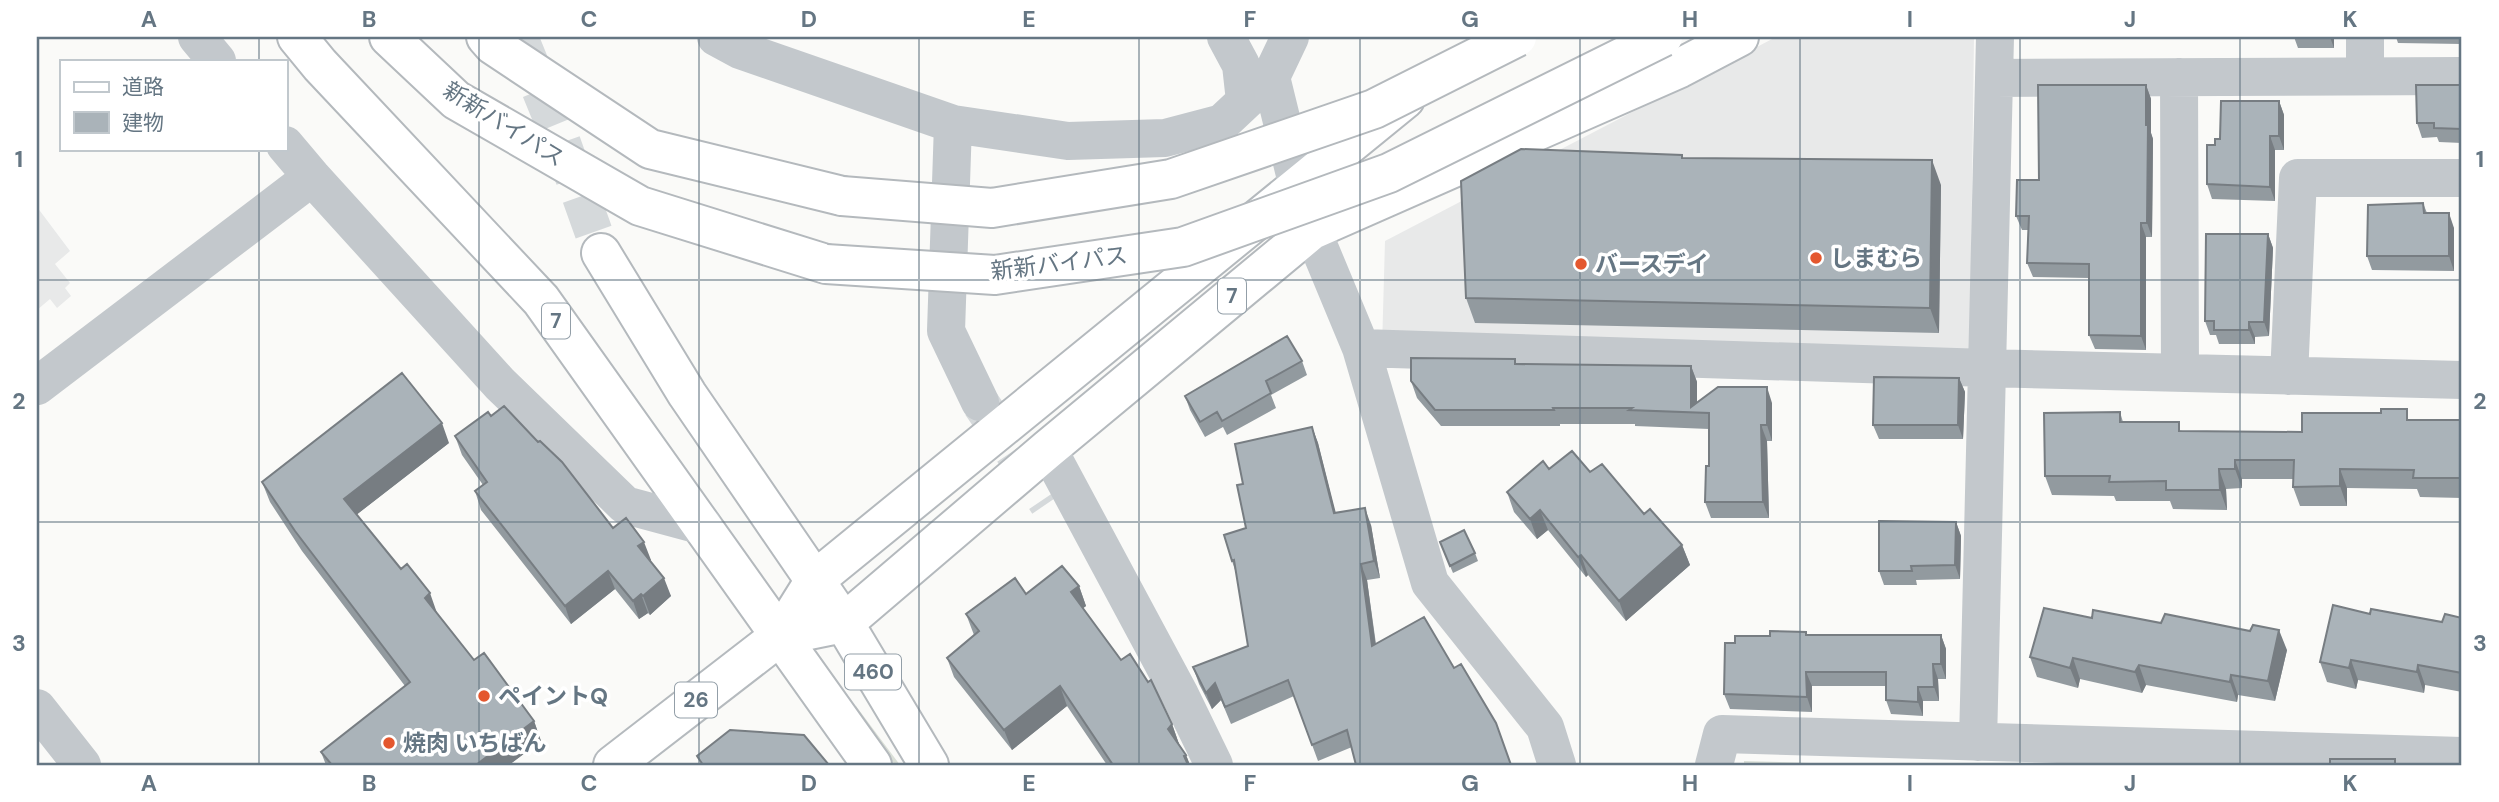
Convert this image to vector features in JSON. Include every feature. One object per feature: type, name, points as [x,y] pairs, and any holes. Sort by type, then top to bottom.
[{"type":"main road","name":"7","points":[[297,37],[320,65],[541,300],[780,636]]},
{"type":"main road","name":"新新バイパス","points":[[389,37],[456,100],[640,206],[826,264],[995,275],[1183,247],[1389,173],[1663,37]]},
{"type":"main road","points":[[486,37],[650,149],[842,196],[992,208],[1171,179],[1374,109],[1517,37]]},
{"type":"main road","name":"7","points":[[780,636],[815,580],[1480,37]]},
{"type":"main road","name":"7","points":[[780,636],[844,623],[1312,230],[1680,68],[1739,37]]},
{"type":"main road","points":[[601,253],[687,394],[815,580]]},
{"type":"main road","name":"460","points":[[815,580],[844,623],[929,765]]},
{"type":"main road","name":"460","points":[[780,636],[872,765]]},
{"type":"main road","name":"26","points":[[613,765],[780,636]]},
{"type":"street","points":[[197,37],[216,60]]},
{"type":"street","points":[[716,37],[740,50],[953,124],[1068,141],[1165,138],[1222,123],[1258,89],[1290,37]]},
{"type":"street","points":[[1226,37],[1258,89],[1361,348],[1430,583],[1545,727],[1556,765]]},
{"type":"street","points":[[1978,742],[1994,37]]},
{"type":"street","points":[[2365,37],[2365,76]]},
{"type":"street","points":[[1994,78],[2462,76]]},
{"type":"street","points":[[2179,77],[2180,373]]},
{"type":"street","points":[[953,124],[946,331],[980,402]]},
{"type":"street","points":[[287,147],[500,384],[625,505],[703,526]]},
{"type":"street","points":[[37,386],[312,177]]},
{"type":"street","points":[[2289,376],[2298,178],[2462,178]]},
{"type":"street","points":[[1361,348],[2462,380]]},
{"type":"street","points":[[1048,449],[1180,695],[1214,765]]},
{"type":"street","points":[[1048,503],[1180,695]]},
{"type":"street","points":[[37,708],[82,765]]},
{"type":"street","points":[[1714,765],[1721,734],[1978,742],[2194,757],[2462,755]]},
{"type":"shaded area","points":[[1776,37],[1974,37],[1970,352],[1382,348],[1385,241]]},
{"type":"shaded area","points":[[37,207],[70,251],[55,264],[70,283],[65,288],[71,296],[57,308],[50,299],[37,310]]},
{"type":"shaded area","points":[[856,706],[900,765],[895,765],[853,709]]},
{"type":"shaded area","points":[[1744,761],[1878,765],[1744,765]]},
{"type":"building","points":[[2038,85],[2146,85],[2147,223],[2141,223],[2141,336],[2089,335],[2089,264],[2027,263],[2029,216],[2016,216],[2017,180],[2039,180]]},
{"type":"building","points":[[2416,85],[2462,85],[2462,129],[2434,128],[2434,123],[2417,123]]},
{"type":"building","points":[[2221,101],[2279,101],[2279,136],[2270,136],[2270,187],[2207,184],[2207,145],[2215,145],[2215,139],[2220,139]]},
{"type":"building","points":[[1521,149],[1682,155],[1682,158],[1932,160],[1930,308],[1466,298],[1461,181]]},
{"type":"building","points":[[2423,203],[2424,213],[2449,213],[2449,256],[2367,256],[2368,205]]},
{"type":"building","points":[[2206,234],[2268,234],[2264,322],[2249,322],[2249,330],[2214,330],[2214,321],[2205,321]]},
{"type":"building","points":[[1287,336],[1302,361],[1266,381],[1271,393],[1222,421],[1217,412],[1200,422],[1185,396]]},
{"type":"building","points":[[1411,358],[1515,359],[1515,364],[1691,366],[1691,407],[1718,387],[1767,387],[1767,425],[1761,425],[1763,502],[1705,502],[1706,466],[1709,466],[1709,413],[1629,410],[1632,408],[1435,410],[1411,381]]},
{"type":"building","points":[[402,373],[442,423],[344,499],[401,569],[407,564],[430,593],[425,598],[474,660],[484,653],[534,721],[476,765],[332,765],[321,752],[410,682],[295,531],[262,482]]},
{"type":"building","points":[[1874,377],[1959,378],[1958,425],[1873,425]]},
{"type":"building","points":[[504,406],[538,442],[562,462],[613,528],[626,518],[644,542],[638,546],[664,578],[643,596],[641,594],[633,601],[608,571],[565,606],[475,491],[487,482],[455,436],[488,412],[491,416]]},
{"type":"building","points":[[2381,409],[2407,409],[2407,420],[2462,420],[2462,478],[2413,478],[2414,470],[2340,469],[2340,486],[2293,487],[2294,460],[2235,460],[2235,469],[2219,469],[2220,490],[2166,490],[2166,481],[2109,482],[2110,476],[2045,476],[2044,413],[2120,412],[2120,422],[2179,422],[2179,431],[2302,432],[2302,413],[2381,413]]},
{"type":"building","points":[[1312,427],[1334,513],[1365,508],[1374,561],[1361,564],[1372,646],[1424,617],[1454,668],[1461,664],[1496,723],[1511,765],[1356,765],[1347,730],[1312,745],[1288,680],[1225,707],[1215,683],[1206,693],[1193,667],[1248,646],[1234,560],[1232,561],[1224,535],[1246,528],[1237,485],[1243,484],[1235,444]]},
{"type":"building","points":[[1572,451],[1590,472],[1602,464],[1644,514],[1650,509],[1682,545],[1619,601],[1581,555],[1578,557],[1540,510],[1530,519],[1507,492],[1543,461],[1549,469]]},
{"type":"building","points":[[1879,521],[1956,522],[1955,565],[1911,566],[1912,571],[1879,571]]},
{"type":"building","points":[[1464,530],[1475,553],[1450,566],[1440,542]]},
{"type":"building","points":[[1062,566],[1079,586],[1071,592],[1121,660],[1130,654],[1148,682],[1151,680],[1172,724],[1168,729],[1186,755],[1184,756],[1188,765],[1113,765],[1060,686],[1004,730],[947,658],[979,631],[966,614],[1015,578],[1026,594]]},
{"type":"building","points":[[2333,605],[2370,614],[2371,609],[2442,622],[2445,614],[2462,618],[2462,673],[2418,665],[2417,672],[2351,660],[2349,668],[2320,662]]},
{"type":"building","points":[[2044,608],[2092,618],[2093,610],[2161,623],[2165,614],[2250,631],[2253,625],[2279,630],[2268,681],[2231,675],[2230,682],[2139,665],[2135,672],[2073,658],[2070,668],[2030,657]]},
{"type":"building","points":[[1770,631],[1806,632],[1806,635],[1941,635],[1941,664],[1933,664],[1934,687],[1918,687],[1918,702],[1886,700],[1886,672],[1806,672],[1807,697],[1724,694],[1725,643],[1735,643],[1735,636],[1770,636]]},
{"type":"building","points":[[730,730],[804,735],[829,765],[703,765],[697,756]]},
{"type":"building","points":[[2330,759],[2395,759],[2395,765],[2330,765]]},
{"type":"tunnel","points":[[519,37],[559,135],[601,253]]},
{"type":"tunnel","points":[[981,404],[1048,503]]},
{"type":"place","name":"しまむら","points":[[1816,258]]},
{"type":"place","name":"バースデイ","points":[[1581,264]]},
{"type":"place","name":"ペイントQ","points":[[484,696]]},
{"type":"place","name":"焼肉 いちばん","points":[[389,743]]}]
